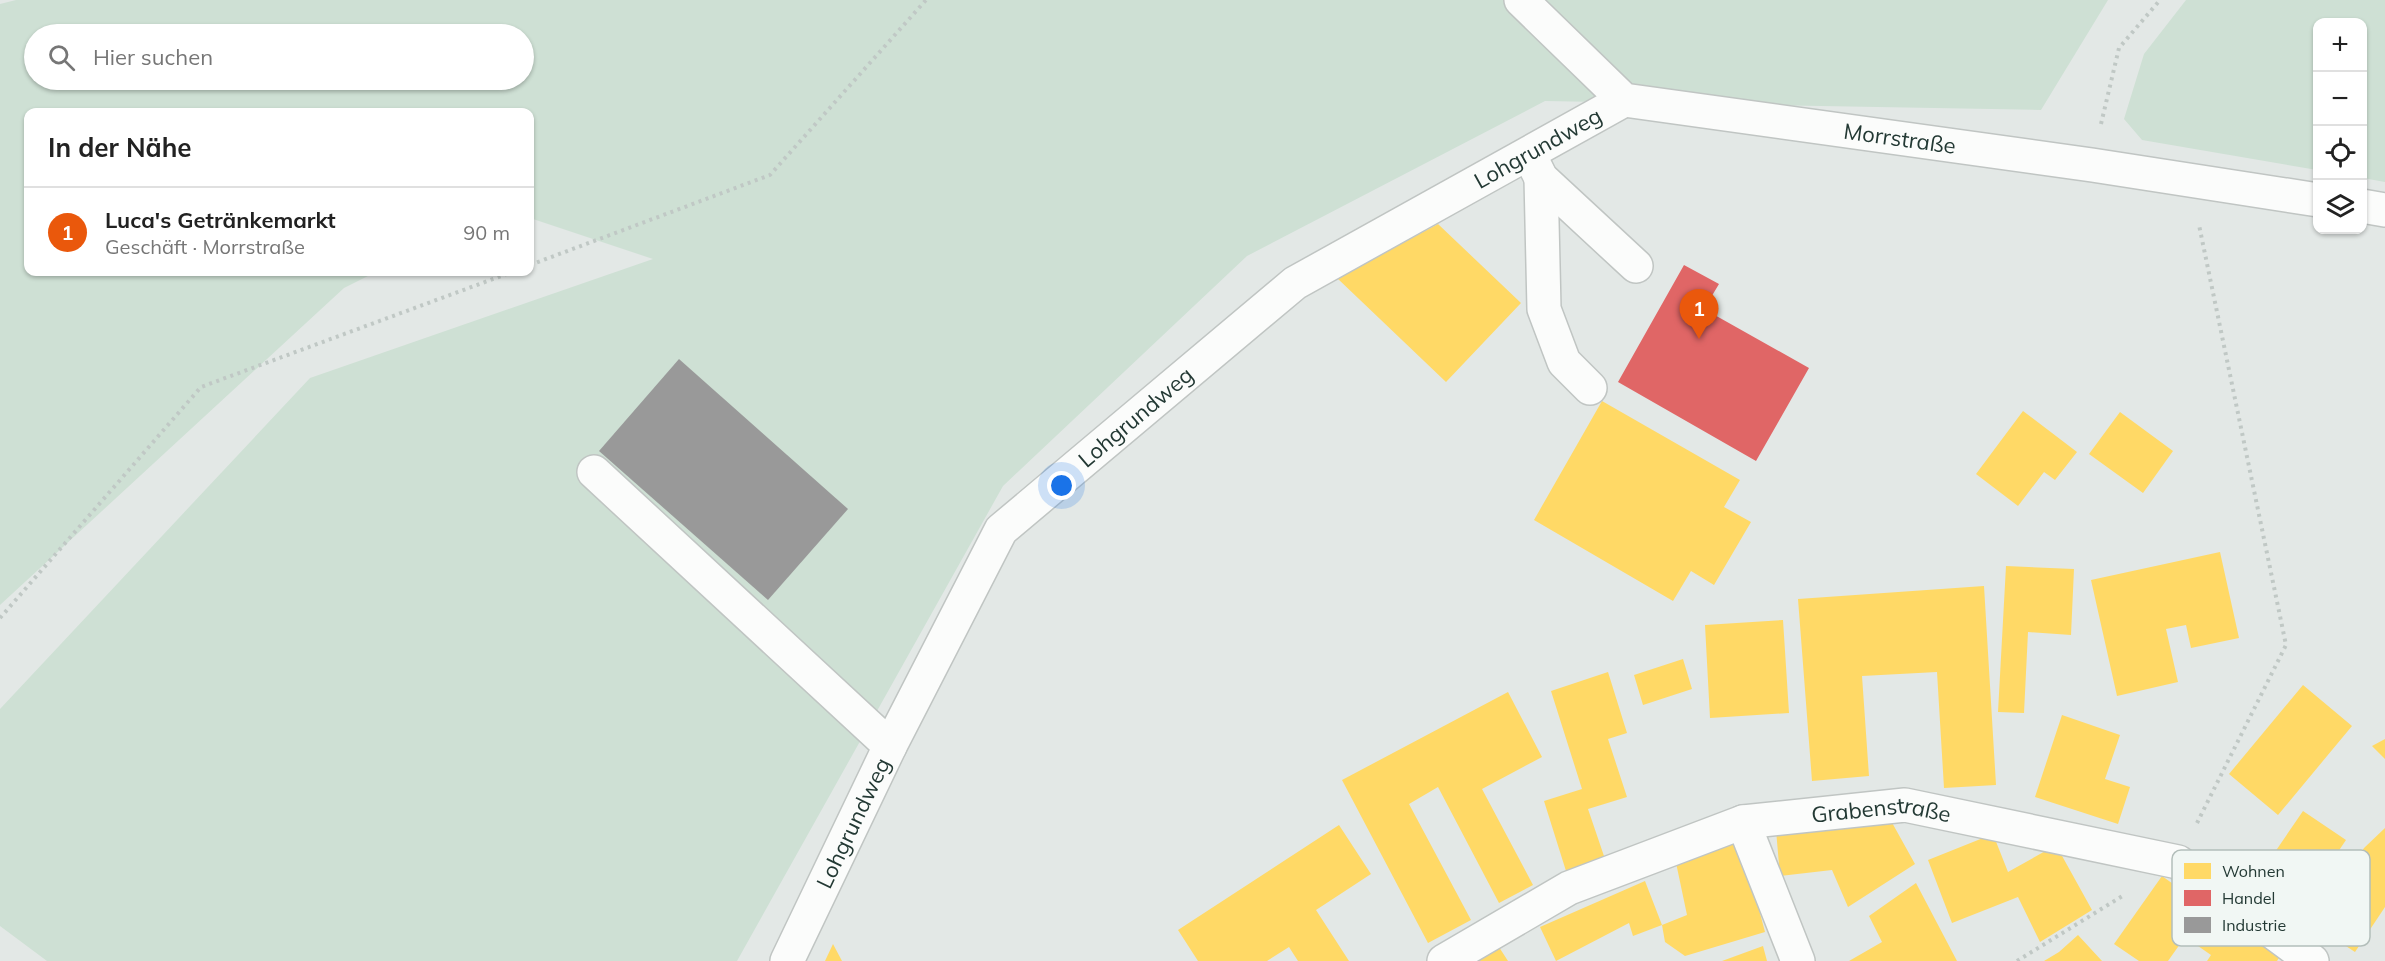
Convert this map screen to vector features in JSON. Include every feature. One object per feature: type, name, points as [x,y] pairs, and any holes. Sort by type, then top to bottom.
[{"type":"street","points":[[1521,0],[1624,100]]},
{"type":"street","name":"Morrstraße","points":[[1624,100],[2092,165],[2313,199]]},
{"type":"street","name":"Lohgrundweg","points":[[787,961],[890,746],[1001,530],[1295,283],[1534,166],[1624,100]]},
{"type":"street","points":[[1534,166],[1636,266]]},
{"type":"street","points":[[1534,166],[1544,309],[1564,362],[1590,388]]},
{"type":"street","points":[[2367,208],[2385,210]]},
{"type":"street","points":[[594,472],[890,746]]},
{"type":"street","name":"Grabenstraße","points":[[1444,961],[1569,888],[1743,822],[1905,805],[2172,861]]},
{"type":"street","points":[[1743,822],[1798,961]]},
{"type":"street","name":"Grabenstraße","points":[[2292,946],[2312,961]]},
{"type":"path","points":[[534,264],[770,175],[926,0]]},
{"type":"path","points":[[2092,165],[2119,48],[2160,0]]},
{"type":"path","points":[[2184,850],[2286,645],[2190,181]]},
{"type":"path","points":[[0,618],[201,387],[501,276]]},
{"type":"path","points":[[2017,961],[2172,866]]},
{"type":"green space","points":[[16,0],[2108,0],[2041,110],[1545,101],[1247,256],[1003,486],[737,961],[47,961],[0,926],[0,709],[310,378],[653,259],[534,219],[534,108],[24,108],[24,276],[368,276],[344,288],[0,605],[0,4]]},
{"type":"green space","points":[[2186,0],[2385,0],[2385,182],[2367,179],[2367,18],[2313,18],[2313,169],[2142,140],[2124,119],[2144,54]]},
{"type":"building: Wohnen","points":[[1438,224],[1521,303],[1446,382],[1337,278]]},
{"type":"building: Wohnen","points":[[1602,401],[1740,480],[1724,507],[1751,522],[1714,585],[1691,571],[1673,601],[1534,520]]},
{"type":"building: Wohnen","points":[[2023,411],[2077,452],[2055,480],[2044,472],[2018,506],[1976,474]]},
{"type":"building: Wohnen","points":[[2120,412],[2173,451],[2143,493],[2089,454]]},
{"type":"building: Wohnen","points":[[2220,552],[2239,638],[2191,648],[2186,625],[2166,629],[2178,682],[2117,696],[2091,580]]},
{"type":"building: Wohnen","points":[[2006,566],[2074,569],[2071,635],[2028,632],[2024,713],[1998,712]]},
{"type":"building: Wohnen","points":[[1984,586],[1996,785],[1944,788],[1937,672],[1862,676],[1869,776],[1812,781],[1798,599]]},
{"type":"building: Wohnen","points":[[1783,620],[1789,713],[1710,718],[1705,625]]},
{"type":"building: Wohnen","points":[[1683,659],[1692,689],[1643,705],[1634,675]]},
{"type":"building: Wohnen","points":[[1608,672],[1627,733],[1608,739],[1627,797],[1588,809],[1605,859],[1566,871],[1544,801],[1582,789],[1551,691]]},
{"type":"building: Wohnen","points":[[2303,685],[2352,726],[2278,815],[2229,774]]},
{"type":"building: Wohnen","points":[[1508,692],[1542,757],[1482,789],[1533,885],[1499,903],[1438,787],[1409,804],[1471,920],[1428,943],[1342,780]]},
{"type":"building: Wohnen","points":[[2062,715],[2120,735],[2105,779],[2130,787],[2118,824],[2035,797]]},
{"type":"building: Wohnen","points":[[2385,739],[2385,759],[2372,746]]},
{"type":"building: Wohnen","points":[[2303,811],[2346,840],[2339,850],[2276,850]]},
{"type":"building: Wohnen","points":[[1890,819],[1915,864],[1848,907],[1832,870],[1780,876],[1776,830]]},
{"type":"building: Wohnen","points":[[1339,825],[1371,874],[1316,910],[1349,961],[1298,961],[1289,947],[1267,961],[1198,961],[1178,930]]},
{"type":"building: Wohnen","points":[[2385,828],[2385,907],[2370,930],[2370,850],[2363,850]]},
{"type":"building: Wohnen","points":[[1993,834],[2008,872],[2056,845],[2092,910],[2040,942],[2018,897],[1952,923],[1928,860]]},
{"type":"building: Wohnen","points":[[1740,838],[1765,932],[1685,956],[1665,942],[1662,925],[1687,915],[1675,858]]},
{"type":"building: Wohnen","points":[[2162,876],[2172,883],[2172,946],[2179,946],[2168,961],[2139,961],[2114,944]]},
{"type":"building: Wohnen","points":[[1645,881],[1662,925],[1633,936],[1629,923],[1556,961],[1540,927]]},
{"type":"building: Wohnen","points":[[1916,883],[1957,961],[1849,961],[1882,942],[1869,916]]},
{"type":"building: Wohnen","points":[[2078,935],[2102,961],[2044,961],[2059,952]]},
{"type":"building: Wohnen","points":[[833,944],[842,961],[825,961]]},
{"type":"building: Wohnen","points":[[1497,944],[1508,961],[1469,961]]},
{"type":"building: Wohnen","points":[[1763,946],[1767,961],[1722,961]]},
{"type":"building: Wohnen","points":[[2198,946],[2278,946],[2284,950],[2277,961],[2207,961],[2211,955]]},
{"type":"building: Wohnen","points":[[2346,946],[2359,946],[2355,952]]},
{"type":"building: Handel","points":[[1684,265],[1719,284],[1704,309],[1809,368],[1756,461],[1618,382]]},
{"type":"building: Industrie","points":[[679,359],[848,509],[768,600],[599,451]]},
{"type":"place","name":"Luca's Getränkemarkt","points":[[1699,339]]}]
